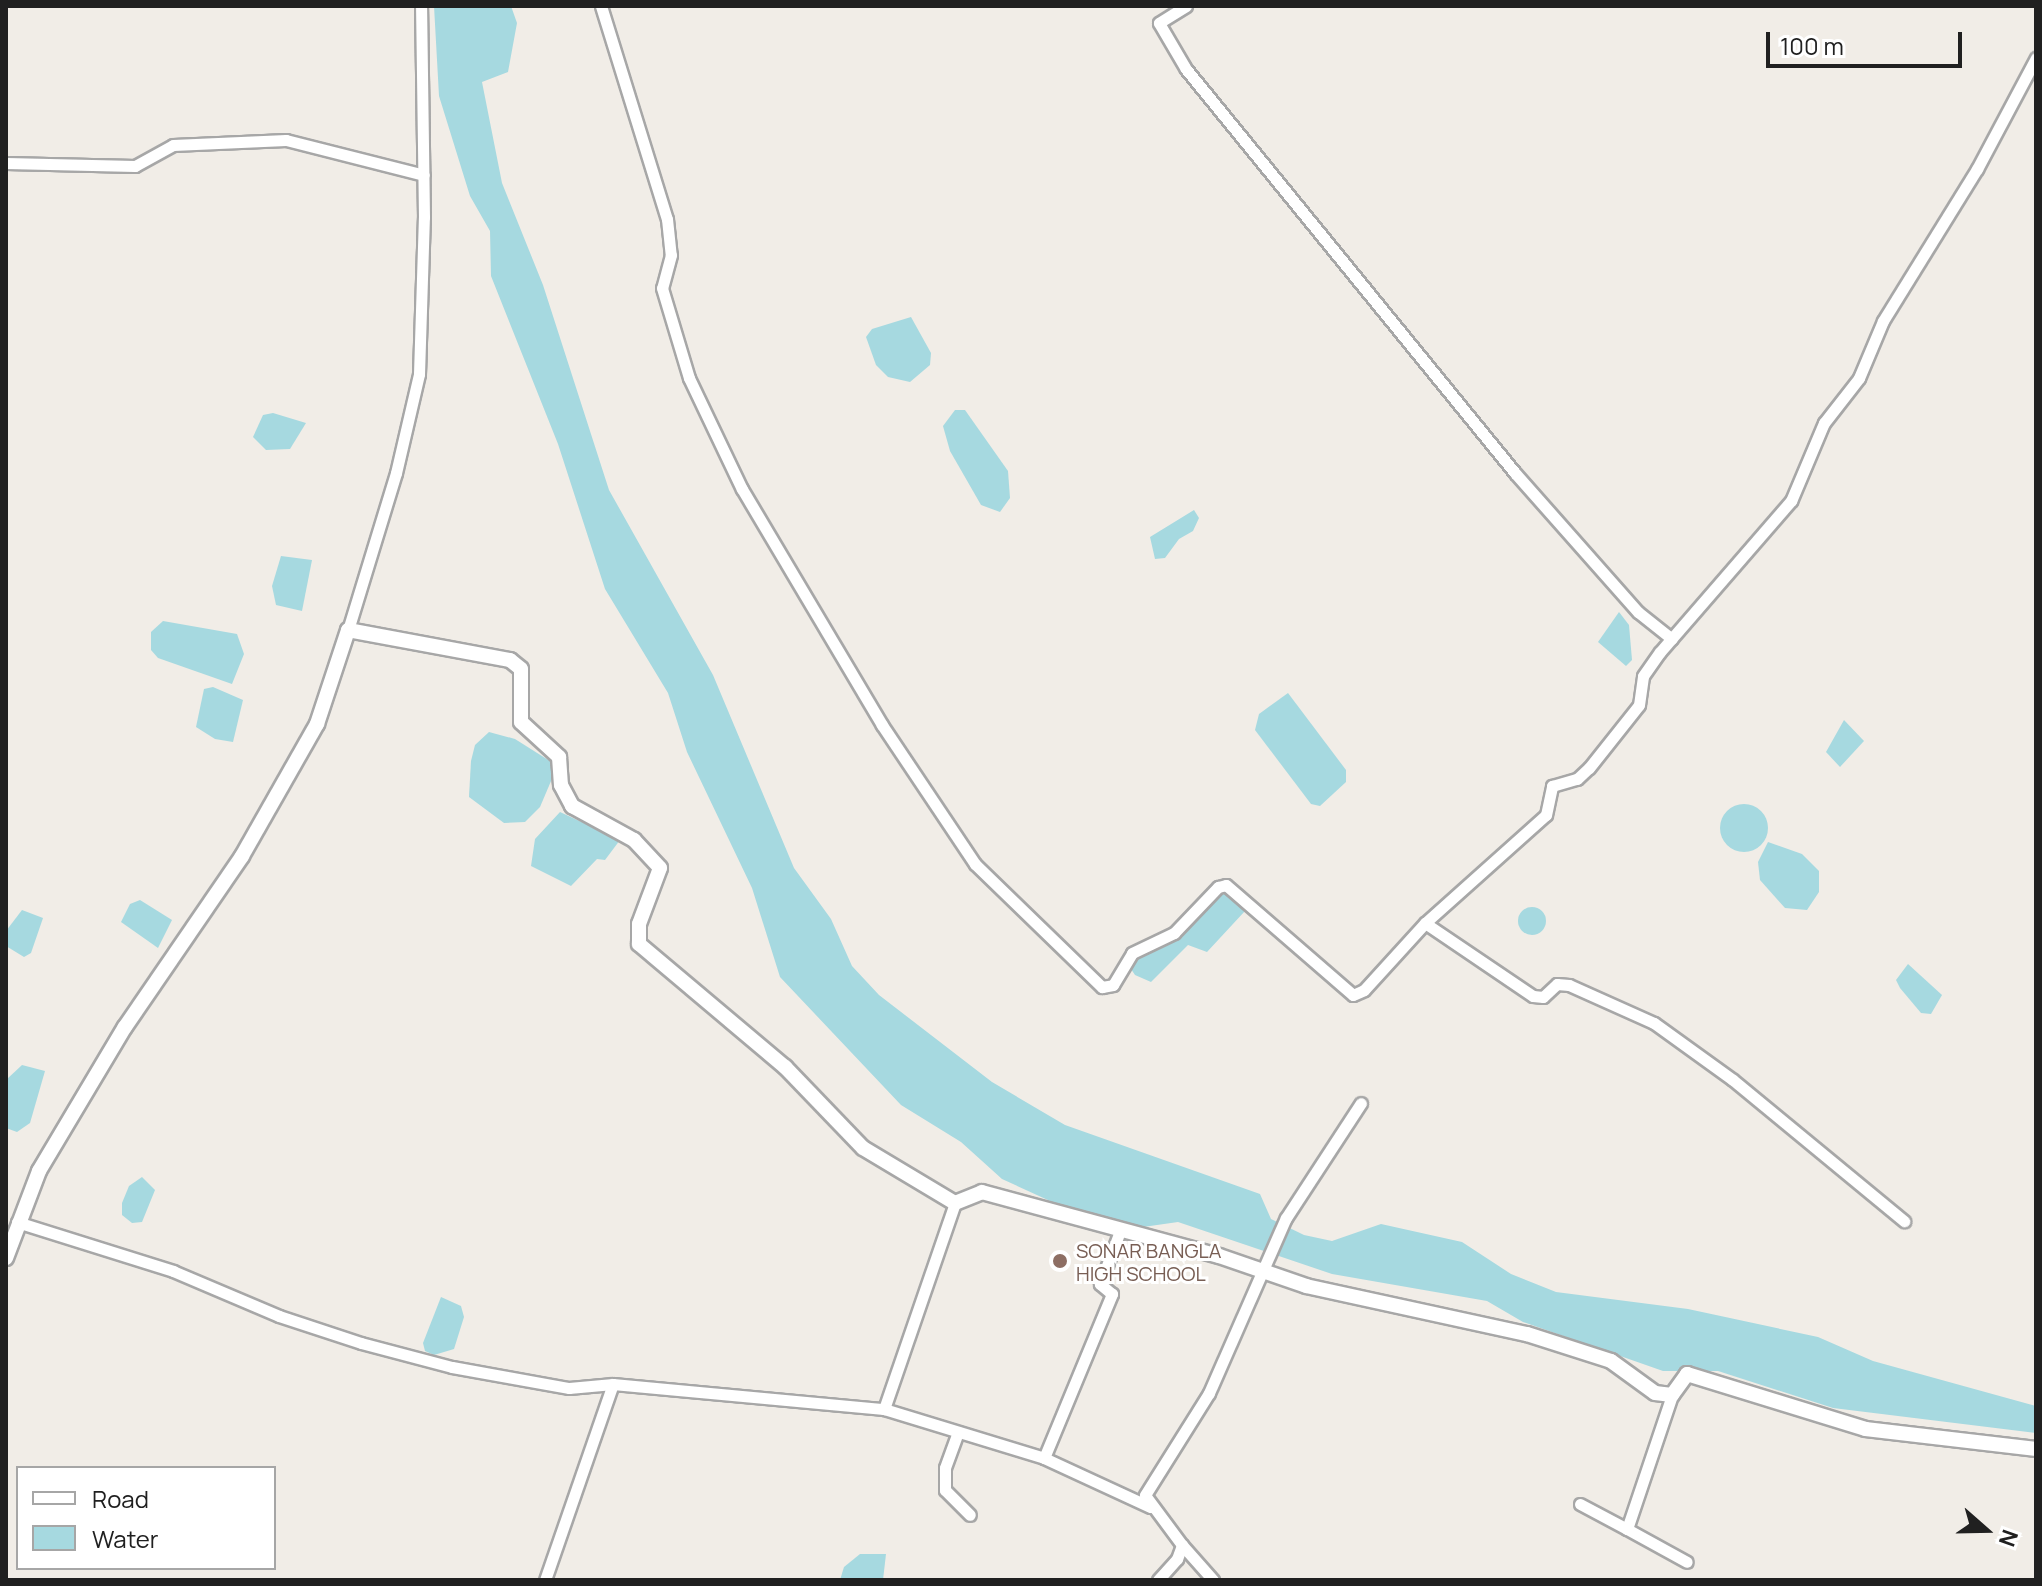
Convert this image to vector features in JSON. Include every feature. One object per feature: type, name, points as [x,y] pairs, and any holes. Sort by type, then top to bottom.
[{"type":"street","points":[[6,1258],[17,1222],[39,1171],[125,1027],[242,856],[317,724],[396,473],[419,374],[424,175],[421,6]]},
{"type":"street","points":[[601,6],[667,219],[671,255],[662,288],[689,378],[742,489],[882,725],[975,864],[1102,987],[1113,985],[1132,953],[1174,933],[1226,885],[1353,995],[1364,990],[1425,923],[1546,815],[1552,786],[1577,779],[1589,768],[1639,705],[1643,676],[1791,501],[1824,423],[1859,378],[1883,321],[1977,169],[2036,58]]},
{"type":"street","points":[[1186,6],[1160,19],[1159,28],[1186,69],[1515,473],[1638,612],[1672,639]]},
{"type":"street","points":[[6,163],[135,166],[173,145],[286,140],[424,175]]},
{"type":"street","points":[[348,630],[510,660],[521,669],[521,722],[559,757],[561,785],[572,806],[634,840],[660,868],[639,924],[639,944],[785,1067],[863,1148],[955,1203]]},
{"type":"street","points":[[1425,923],[1533,996],[1569,985],[1654,1023],[1733,1080],[1904,1221]]},
{"type":"street","points":[[1213,1580],[1150,1507],[1145,1495],[1209,1393],[1286,1218],[1361,1103]]},
{"type":"street","points":[[884,1409],[955,1203],[982,1192],[1120,1231],[1527,1334],[1611,1361],[1655,1393],[1672,1395]]},
{"type":"street","points":[[17,1222],[173,1271],[279,1316],[361,1343],[452,1367],[569,1388],[613,1384],[884,1409],[1044,1458],[1150,1507]]},
{"type":"street","points":[[1044,1458],[1112,1294],[1100,1284],[1120,1231]]},
{"type":"street","points":[[1627,1529],[1672,1395],[1687,1374],[1866,1429],[2036,1449]]},
{"type":"street","points":[[545,1580],[613,1384]]},
{"type":"street","points":[[958,1432],[945,1468],[945,1490],[970,1515]]},
{"type":"street","points":[[1580,1504],[1687,1562]]},
{"type":"street","points":[[1158,1580],[1177,1559],[1182,1545]]},
{"type":"water","points":[[434,6],[511,6],[517,23],[508,72],[482,82],[502,183],[543,285],[609,490],[713,675],[794,868],[831,919],[852,966],[879,995],[992,1082],[1065,1125],[1260,1194],[1271,1219],[1304,1235],[1332,1241],[1381,1224],[1462,1242],[1511,1274],[1556,1292],[1688,1309],[1818,1337],[1873,1361],[2036,1406],[2036,1433],[1833,1408],[1718,1371],[1663,1371],[1523,1322],[1487,1301],[1332,1274],[1178,1222],[1143,1227],[1061,1206],[1002,1179],[961,1142],[901,1105],[780,977],[752,888],[687,752],[668,693],[605,589],[558,444],[491,276],[490,231],[470,196],[439,96]]},
{"type":"water","points":[[911,317],[931,353],[930,365],[910,382],[888,377],[876,365],[866,337],[872,329]]},
{"type":"water","points":[[955,410],[965,410],[1008,471],[1010,498],[1000,512],[981,505],[950,451],[943,426]]},
{"type":"water","points":[[273,413],[306,423],[290,449],[266,450],[253,437],[263,415]]},
{"type":"water","points":[[1194,510],[1199,518],[1193,531],[1179,539],[1165,558],[1155,559],[1150,537]]},
{"type":"water","points":[[281,556],[312,560],[302,611],[276,605],[272,586]]},
{"type":"water","points":[[1619,612],[1629,625],[1632,660],[1626,666],[1598,642]]},
{"type":"water","points":[[163,621],[237,634],[244,654],[232,684],[158,658],[151,650],[151,632]]},
{"type":"water","points":[[213,687],[243,700],[233,742],[215,739],[196,727],[204,689]]},
{"type":"water","points":[[1288,693],[1346,770],[1346,782],[1320,806],[1311,804],[1255,730],[1259,714]]},
{"type":"water","points":[[1844,720],[1864,741],[1840,767],[1826,752]]},
{"type":"water","points":[[489,732],[515,739],[553,763],[554,774],[540,807],[525,822],[504,823],[469,797],[475,745]]},
{"type":"water","points":[[1744,804],[1761,811],[1768,828],[1761,845],[1744,852],[1727,845],[1720,828],[1727,811]]},
{"type":"water","points":[[560,812],[620,840],[605,860],[597,859],[571,886],[531,866],[535,839]]},
{"type":"water","points":[[1768,842],[1802,854],[1819,871],[1819,892],[1807,910],[1785,908],[1760,880],[1758,862]]},
{"type":"water","points":[[1223,891],[1245,911],[1207,952],[1188,945],[1151,982],[1135,975],[1131,969],[1142,950]]},
{"type":"water","points":[[140,900],[172,920],[158,948],[121,922],[130,904]]},
{"type":"water","points":[[1532,907],[1542,911],[1546,921],[1542,931],[1532,935],[1522,931],[1518,921],[1522,911]]},
{"type":"water","points":[[22,910],[43,918],[31,953],[24,957],[6,946],[6,931]]},
{"type":"water","points":[[1908,964],[1942,995],[1931,1014],[1921,1013],[1896,980]]},
{"type":"water","points":[[22,1065],[45,1071],[30,1123],[17,1132],[6,1128],[6,1080]]},
{"type":"water","points":[[142,1177],[155,1190],[142,1222],[132,1223],[122,1215],[122,1203],[129,1186]]},
{"type":"water","points":[[441,1297],[461,1306],[464,1317],[454,1349],[434,1355],[425,1351],[423,1343]]},
{"type":"water","points":[[860,1554],[886,1554],[883,1580],[840,1580],[844,1567]]},
{"type":"place","name":"SONAR BANGLA HIGH SCHOOL","points":[[1060,1261]]}]
